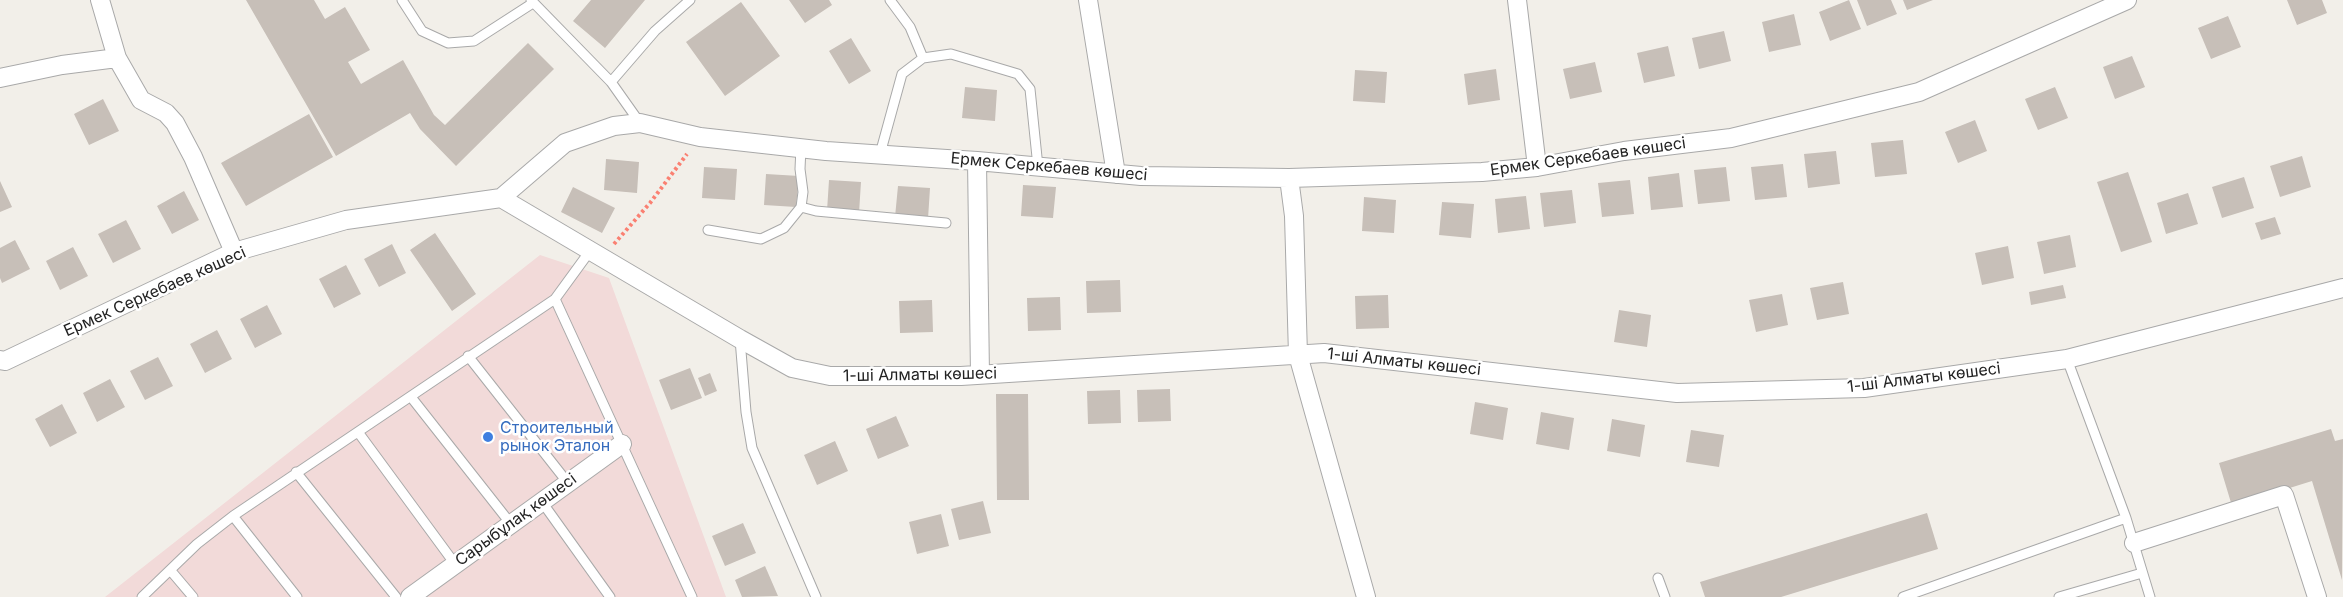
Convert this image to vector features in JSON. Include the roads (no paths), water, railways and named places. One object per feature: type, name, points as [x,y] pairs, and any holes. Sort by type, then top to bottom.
[{"type":"street","points":[[100,0],[117,58],[141,100],[166,113],[175,123],[193,157],[234,252]]},
{"type":"street","points":[[1088,0],[1116,174]]},
{"type":"street","points":[[1517,0],[1537,167]]},
{"type":"street","name":"Ермек Серкебаев көшесі","points":[[0,360],[5,361],[234,252],[346,220],[501,198],[565,143],[614,126],[640,123],[700,137],[1141,176],[1289,178],[1482,172],[1537,167],[1624,151],[1731,138],[1919,92],[2127,0]]},
{"type":"street","points":[[0,78],[62,65],[117,58]]},
{"type":"street","points":[[977,161],[980,375]]},
{"type":"street","points":[[1289,178],[1294,216],[1298,355],[1366,597]]},
{"type":"street","name":"1-ші Алматы көшесі","points":[[501,198],[792,368],[830,376],[980,375],[1324,352],[1677,393],[1864,388],[2067,359],[2343,288]]},
{"type":"street","name":"Сарыбұлақ көшесі","points":[[410,597],[622,444]]},
{"type":"street","points":[[2134,543],[2284,495],[2317,597]]},
{"type":"lane","points":[[402,0],[422,31],[448,43],[474,41],[532,1],[611,82],[640,123]]},
{"type":"lane","points":[[611,82],[655,31],[690,0]]},
{"type":"lane","points":[[890,0],[910,27],[923,58]]},
{"type":"lane","points":[[880,154],[902,74],[923,58],[951,54],[1018,74],[1030,89],[1038,167]]},
{"type":"lane","points":[[708,230],[761,239],[784,228],[801,207],[803,192],[800,169],[801,147]]},
{"type":"lane","points":[[801,207],[816,211],[946,223]]},
{"type":"lane","points":[[142,597],[197,544],[233,516],[555,299],[596,255]]},
{"type":"lane","points":[[555,299],[692,597]]},
{"type":"lane","points":[[740,339],[746,412],[753,448],[816,597]]},
{"type":"lane","points":[[468,356],[568,483]]},
{"type":"lane","points":[[2067,359],[2126,518],[2150,597]]},
{"type":"lane","points":[[411,398],[511,524]]},
{"type":"lane","points":[[358,432],[455,564]]},
{"type":"lane","points":[[296,472],[396,597]]},
{"type":"lane","points":[[542,502],[610,597]]},
{"type":"lane","points":[[233,516],[297,597]]},
{"type":"lane","points":[[1903,597],[2126,518]]},
{"type":"lane","points":[[171,571],[193,597]]},
{"type":"lane","points":[[2059,597],[2142,573]]},
{"type":"lane","points":[[1658,578],[1665,597]]},
{"type":"place","name":"Строительный рынок Эталон","points":[[488,437]]}]
